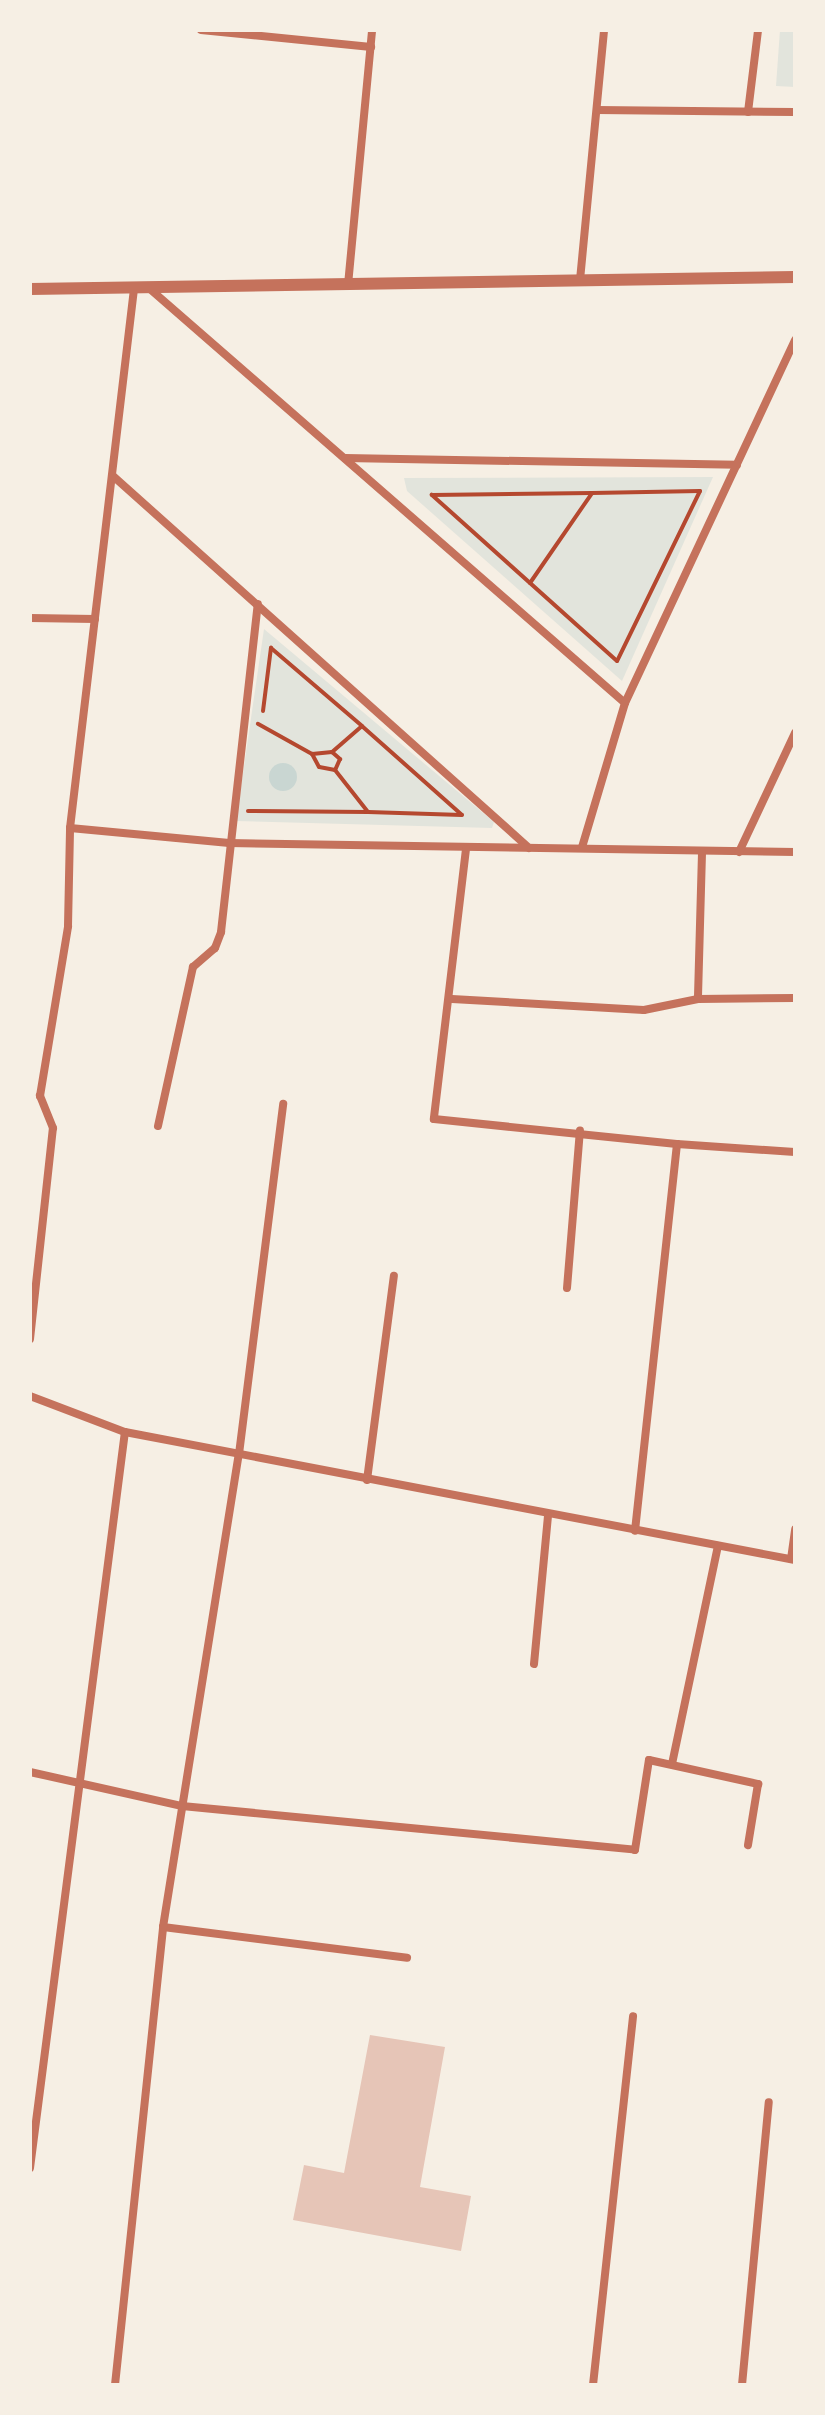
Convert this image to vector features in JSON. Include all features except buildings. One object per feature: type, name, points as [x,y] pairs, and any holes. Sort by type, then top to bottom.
[{"type":"street","points":[[201,30],[371,47]]},
{"type":"street","points":[[348,285],[372,30]]},
{"type":"street","points":[[580,280],[604,30]]},
{"type":"street","points":[[748,112],[758,30]]},
{"type":"street","points":[[597,110],[795,112]]},
{"type":"street","points":[[30,289],[795,277]]},
{"type":"street","points":[[30,1339],[53,1128],[40,1096],[68,926],[70,828],[134,289]]},
{"type":"street","points":[[150,289],[625,703]]},
{"type":"street","points":[[582,847],[625,703],[795,340]]},
{"type":"street","points":[[345,458],[737,465]]},
{"type":"street","points":[[113,476],[530,848]]},
{"type":"street","points":[[158,1126],[193,967],[219,942],[242,715],[258,604]]},
{"type":"street","points":[[30,618],[95,619]]},
{"type":"street","points":[[739,852],[795,733]]},
{"type":"street","points":[[70,828],[229,843],[466,849],[582,847],[702,853],[795,852]]},
{"type":"street","points":[[466,849],[452,999],[434,1119],[580,1131],[677,1144],[795,1152]]},
{"type":"street","points":[[698,999],[702,853]]},
{"type":"street","points":[[452,999],[644,1010],[698,999],[795,998]]},
{"type":"street","points":[[115,2385],[163,1927],[239,1454],[283,1104]]},
{"type":"street","points":[[567,1288],[580,1131]]},
{"type":"street","points":[[635,1531],[677,1144]]},
{"type":"street","points":[[367,1480],[394,1276]]},
{"type":"street","points":[[30,1396],[125,1432],[548,1516],[793,1560],[795,1529]]},
{"type":"street","points":[[30,2168],[82,1787],[125,1432]]},
{"type":"street","points":[[534,1664],[548,1516]]},
{"type":"street","points":[[672,1764],[718,1546]]},
{"type":"street","points":[[30,1772],[82,1787],[182,1806],[635,1850],[649,1760],[758,1784],[748,1845]]},
{"type":"street","points":[[163,1927],[407,1958]]},
{"type":"street","points":[[593,2385],[633,2016]]},
{"type":"street","points":[[742,2385],[769,2102]]},
{"type":"path","points":[[700,491],[617,661],[432,495],[592,493],[700,491]]},
{"type":"path","points":[[530,583],[592,493]]},
{"type":"path","points":[[250,797],[248,811],[462,815],[271,648],[259,740]]},
{"type":"path","points":[[242,715],[312,754],[319,767],[335,770],[368,812]]},
{"type":"path","points":[[312,754],[332,752],[362,726]]},
{"type":"path","points":[[332,752],[340,759],[335,770]]},
{"type":"shaded area","points":[[780,30],[795,30],[795,87],[776,86]]},
{"type":"shaded area","points":[[713,477],[622,681],[407,491],[404,478]]},
{"type":"shaded area","points":[[264,629],[494,822],[492,828],[236,821]]},
{"type":"shaded area","points":[[283,763],[293,767],[297,777],[293,787],[283,791],[273,787],[269,777],[273,767]]}]
